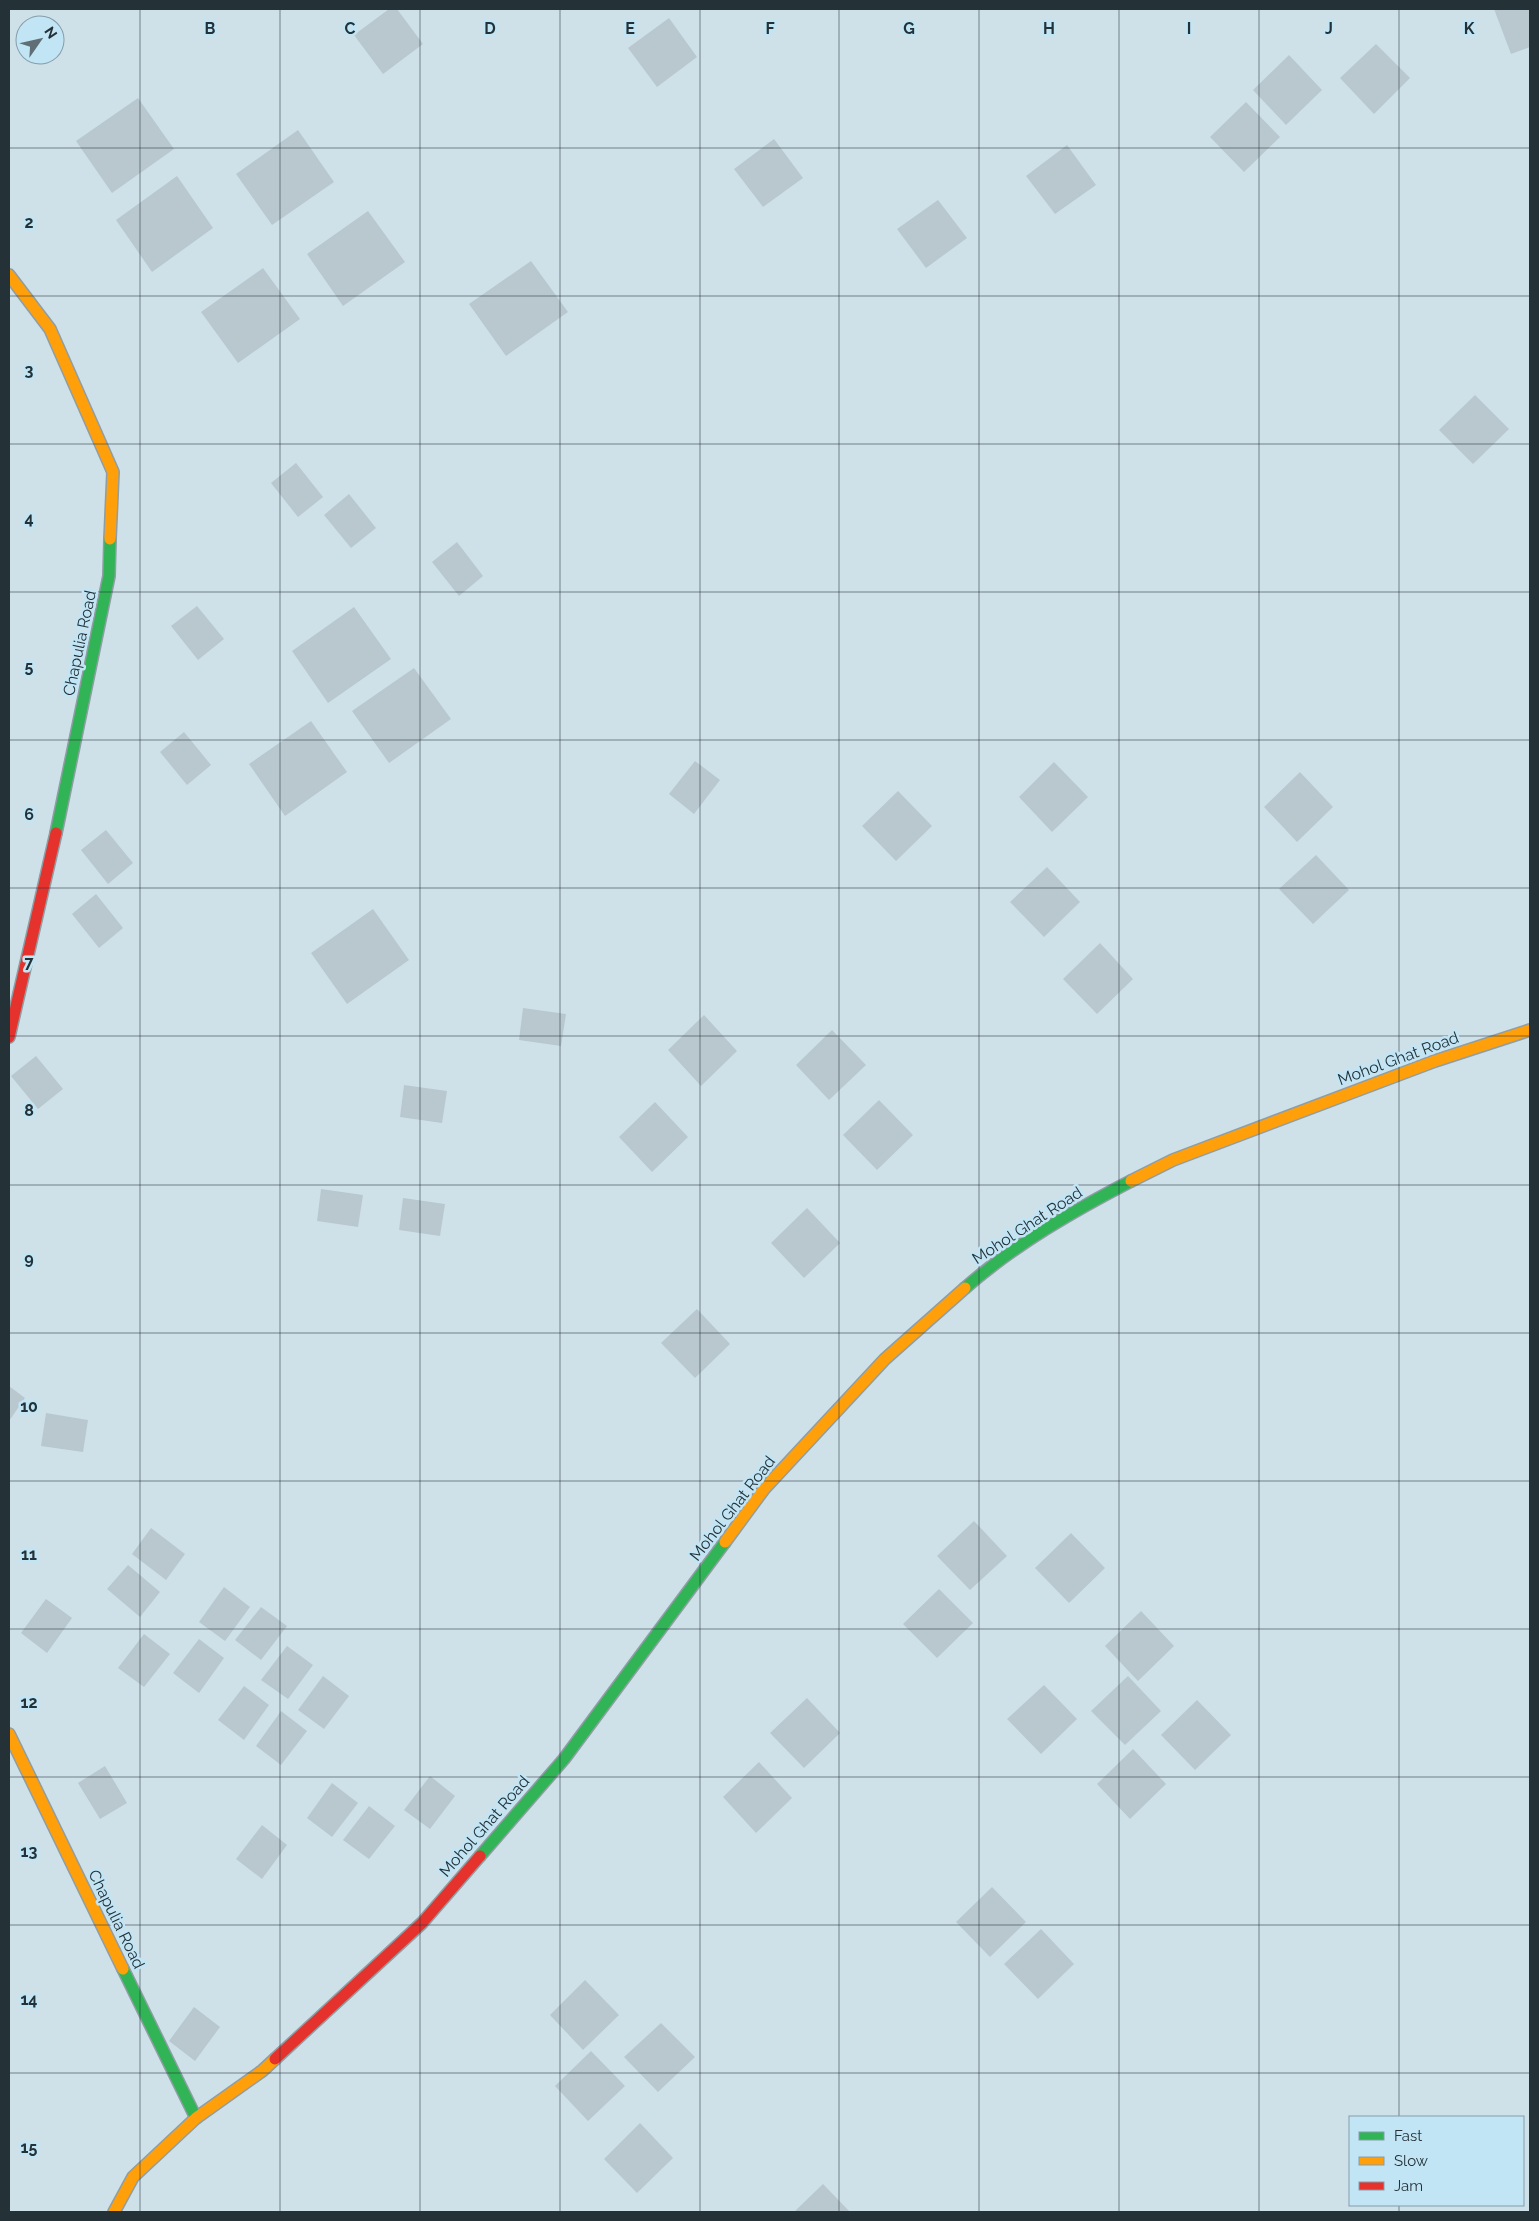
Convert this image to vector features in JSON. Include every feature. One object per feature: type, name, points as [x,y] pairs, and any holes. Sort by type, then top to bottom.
[{"type":"street","name":"Chapulia Road","points":[[9,275],[50,329],[113,472],[109,576],[62,806],[9,1037]]},
{"type":"street","name":"Mohol Ghat Road","points":[[114,2212],[133,2178],[196,2118],[262,2071],[422,1923],[564,1759],[764,1489],[885,1358],[982,1272],[1078,1208],[1172,1160],[1435,1061],[1530,1030]]},
{"type":"street","name":"Chapulia Road","points":[[9,1734],[196,2118]]},
{"type":"building","points":[[389,9],[397,9],[423,44],[383,74],[354,35]]},
{"type":"building","points":[[1494,9],[1530,9],[1530,47],[1511,54]]},
{"type":"building","points":[[669,18],[697,57],[657,87],[628,48]]},
{"type":"building","points":[[1376,44],[1410,78],[1374,114],[1340,78]]},
{"type":"building","points":[[1289,55],[1322,90],[1286,125],[1253,90]]},
{"type":"building","points":[[138,98],[174,149],[112,193],[76,141]]},
{"type":"building","points":[[1246,102],[1280,137],[1244,172],[1210,137]]},
{"type":"building","points":[[298,130],[334,182],[272,225],[236,174]]},
{"type":"building","points":[[774,139],[803,178],[763,207],[734,169]]},
{"type":"building","points":[[1067,145],[1096,185],[1055,214],[1026,176]]},
{"type":"building","points":[[177,176],[213,228],[152,272],[116,220]]},
{"type":"building","points":[[938,200],[967,238],[926,268],[897,229]]},
{"type":"building","points":[[368,211],[405,262],[343,306],[307,254]]},
{"type":"building","points":[[531,261],[568,312],[506,356],[469,304]]},
{"type":"building","points":[[263,268],[300,319],[238,363],[201,312]]},
{"type":"building","points":[[1475,395],[1509,429],[1473,464],[1439,430]]},
{"type":"building","points":[[296,463],[323,497],[298,517],[271,483]]},
{"type":"building","points":[[349,494],[376,528],[351,548],[324,515]]},
{"type":"building","points":[[457,542],[483,576],[459,596],[432,562]]},
{"type":"building","points":[[197,606],[224,639],[198,660],[171,626]]},
{"type":"building","points":[[354,607],[391,659],[328,703],[292,651]]},
{"type":"building","points":[[414,668],[451,719],[389,763],[352,711]]},
{"type":"building","points":[[311,721],[347,772],[285,816],[249,764]]},
{"type":"building","points":[[184,732],[211,765],[187,785],[160,752]]},
{"type":"building","points":[[695,761],[720,780],[694,814],[669,794]]},
{"type":"building","points":[[1054,762],[1088,797],[1052,832],[1019,797]]},
{"type":"building","points":[[1300,772],[1333,807],[1297,842],[1264,807]]},
{"type":"building","points":[[898,791],[932,826],[896,861],[862,826]]},
{"type":"building","points":[[106,830],[133,863],[108,884],[81,850]]},
{"type":"building","points":[[1316,855],[1349,890],[1313,924],[1279,889]]},
{"type":"building","points":[[1047,867],[1080,902],[1044,937],[1010,902]]},
{"type":"building","points":[[96,894],[123,928],[99,948],[72,914]]},
{"type":"building","points":[[373,909],[409,960],[347,1004],[311,953]]},
{"type":"building","points":[[1100,943],[1133,979],[1097,1014],[1063,979]]},
{"type":"building","points":[[523,1008],[566,1014],[561,1046],[519,1040]]},
{"type":"building","points":[[704,1015],[737,1051],[701,1086],[668,1050]]},
{"type":"building","points":[[832,1030],[866,1065],[829,1100],[796,1065]]},
{"type":"building","points":[[36,1056],[63,1089],[38,1109],[11,1076]]},
{"type":"building","points":[[404,1085],[447,1091],[442,1123],[400,1117]]},
{"type":"building","points":[[879,1100],[913,1135],[877,1170],[843,1135]]},
{"type":"building","points":[[655,1102],[688,1137],[652,1172],[619,1137]]},
{"type":"building","points":[[321,1189],[363,1195],[358,1227],[317,1221]]},
{"type":"building","points":[[403,1198],[445,1204],[440,1236],[399,1230]]},
{"type":"building","points":[[807,1208],[840,1243],[804,1278],[771,1243]]},
{"type":"building","points":[[697,1309],[730,1344],[695,1378],[661,1343]]},
{"type":"building","points":[[9,1386],[25,1398],[9,1421]]},
{"type":"building","points":[[46,1413],[88,1420],[83,1452],[41,1446]]},
{"type":"building","points":[[974,1521],[1007,1556],[970,1590],[937,1556]]},
{"type":"building","points":[[151,1528],[185,1554],[166,1580],[132,1554]]},
{"type":"building","points":[[1071,1533],[1105,1568],[1069,1603],[1035,1568]]},
{"type":"building","points":[[128,1565],[160,1592],[140,1617],[107,1589]]},
{"type":"building","points":[[224,1587],[250,1607],[225,1641],[199,1622]]},
{"type":"building","points":[[939,1589],[973,1623],[937,1658],[903,1624]]},
{"type":"building","points":[[46,1599],[72,1618],[47,1653],[21,1633]]},
{"type":"building","points":[[261,1607],[287,1626],[261,1660],[235,1640]]},
{"type":"building","points":[[1141,1611],[1174,1646],[1138,1681],[1105,1646]]},
{"type":"building","points":[[144,1634],[170,1654],[144,1687],[118,1668]]},
{"type":"building","points":[[199,1639],[224,1658],[199,1693],[173,1673]]},
{"type":"building","points":[[287,1646],[313,1665],[288,1699],[261,1680]]},
{"type":"building","points":[[323,1676],[349,1696],[324,1729],[298,1710]]},
{"type":"building","points":[[1128,1676],[1161,1711],[1125,1745],[1091,1711]]},
{"type":"building","points":[[1044,1685],[1077,1719],[1041,1754],[1007,1719]]},
{"type":"building","points":[[244,1686],[269,1705],[244,1740],[218,1720]]},
{"type":"building","points":[[807,1698],[840,1733],[804,1768],[770,1733]]},
{"type":"building","points":[[1197,1700],[1231,1735],[1195,1770],[1161,1735]]},
{"type":"building","points":[[281,1711],[307,1731],[281,1765],[256,1746]]},
{"type":"building","points":[[1133,1749],[1166,1784],[1130,1819],[1097,1784]]},
{"type":"building","points":[[759,1762],[792,1798],[756,1833],[723,1797]]},
{"type":"building","points":[[105,1766],[127,1803],[100,1819],[78,1783]]},
{"type":"building","points":[[430,1776],[455,1796],[430,1829],[404,1810]]},
{"type":"building","points":[[332,1783],[358,1803],[332,1837],[307,1818]]},
{"type":"building","points":[[369,1806],[395,1826],[369,1859],[343,1840]]},
{"type":"building","points":[[262,1825],[287,1845],[262,1879],[236,1859]]},
{"type":"building","points":[[992,1887],[1026,1922],[990,1957],[956,1922]]},
{"type":"building","points":[[1041,1929],[1074,1964],[1038,1999],[1004,1964]]},
{"type":"building","points":[[585,1980],[619,2015],[583,2050],[550,2015]]},
{"type":"building","points":[[194,2007],[220,2027],[195,2061],[169,2041]]},
{"type":"building","points":[[661,2023],[695,2057],[658,2092],[624,2057]]},
{"type":"building","points":[[591,2051],[625,2086],[588,2121],[555,2086]]},
{"type":"building","points":[[640,2123],[673,2158],[637,2193],[604,2159]]},
{"type":"building","points":[[823,2184],[850,2212],[794,2212]]},
{"type":"traffic: fast","points":[[56,833],[109,576],[110,539]]},
{"type":"traffic: fast","points":[[965,1288],[1003,1257],[1024,1243],[1087,1204],[1131,1181]]},
{"type":"traffic: fast","points":[[480,1856],[564,1759],[725,1542]]},
{"type":"traffic: fast","points":[[123,1969],[196,2118]]},
{"type":"traffic: slow","points":[[9,275],[50,329],[113,472],[110,539]]},
{"type":"traffic: slow","points":[[1131,1181],[1173,1160],[1435,1061],[1530,1030]]},
{"type":"traffic: slow","points":[[725,1542],[764,1489],[885,1359],[965,1288]]},
{"type":"traffic: slow","points":[[9,1734],[123,1969]]},
{"type":"traffic: slow","points":[[114,2212],[133,2177],[196,2118],[262,2071],[275,2059]]},
{"type":"traffic: jam","points":[[9,1037],[56,833]]},
{"type":"traffic: jam","points":[[275,2059],[422,1923],[480,1856]]}]
